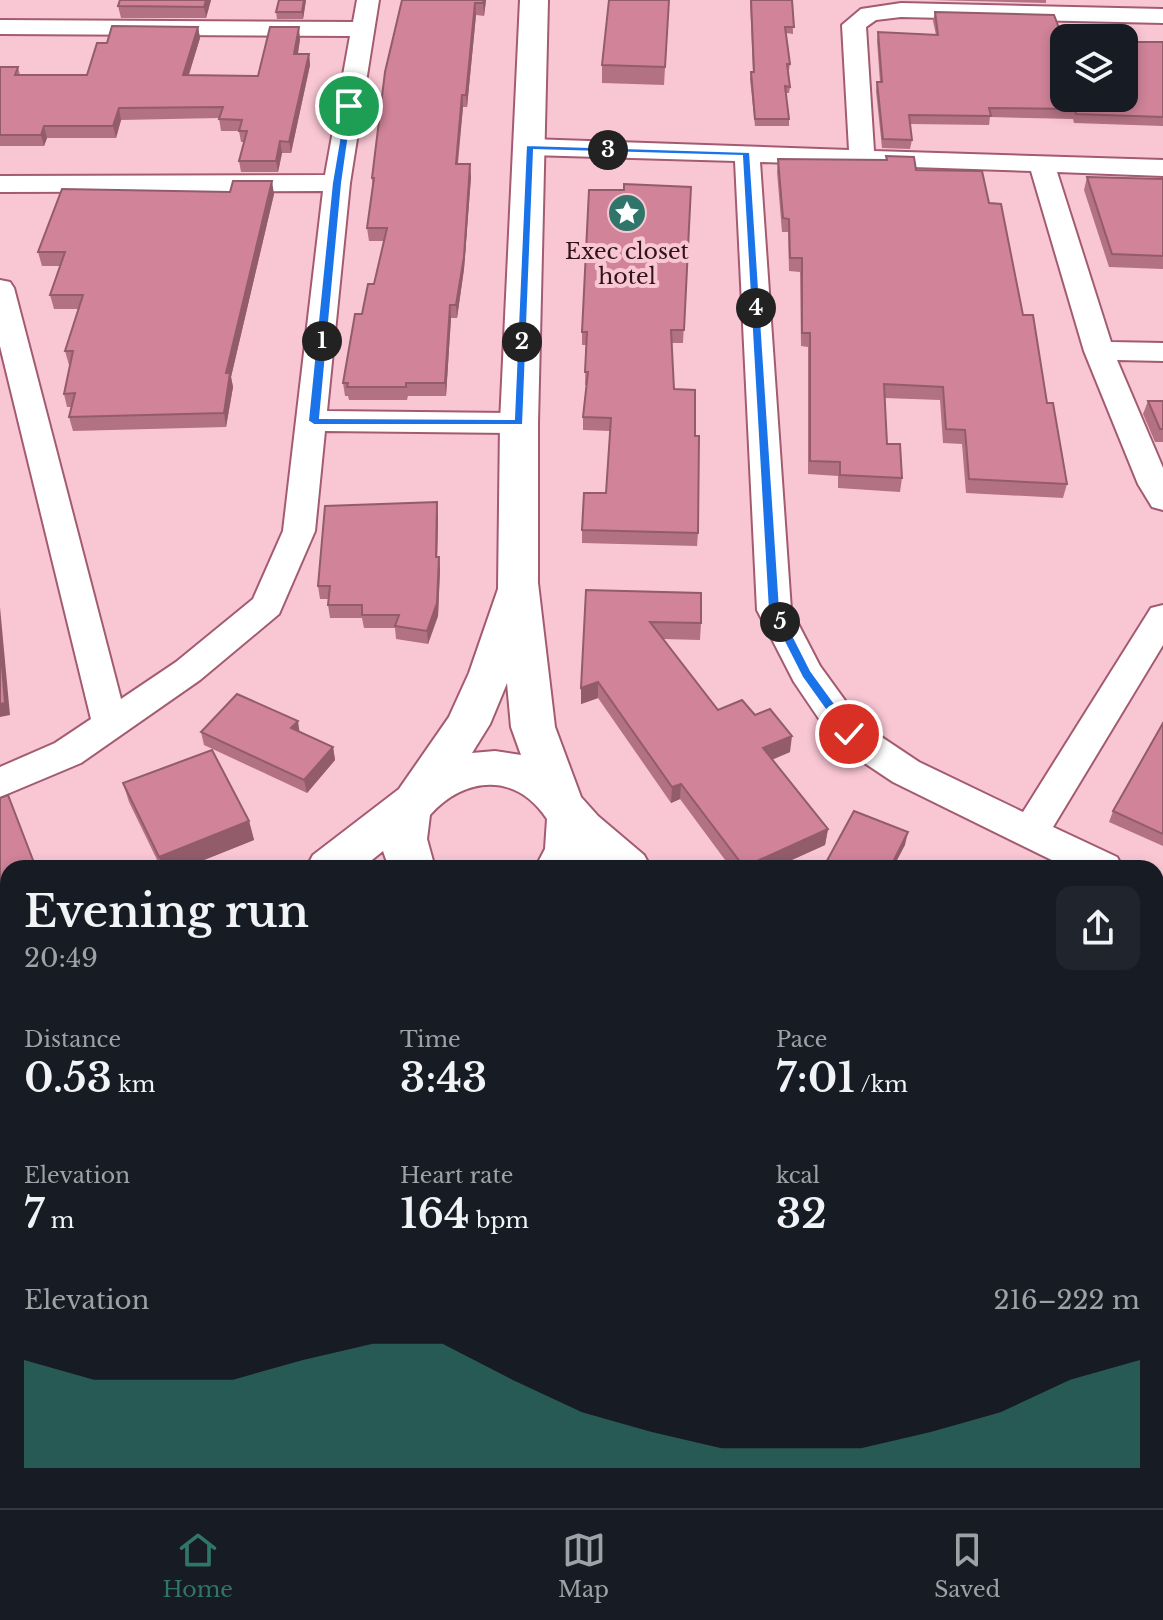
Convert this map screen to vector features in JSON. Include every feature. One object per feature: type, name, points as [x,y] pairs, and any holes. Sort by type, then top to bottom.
[{"type":"street","points":[[0,783],[68,753],[188,671],[267,606],[299,531],[314,421],[337,183],[368,0]]},
{"type":"street","points":[[534,0],[519,423],[518,583],[533,727],[563,805],[572,838],[564,860]]},
{"type":"street","points":[[862,157],[854,25],[869,14],[901,10],[1163,16]]},
{"type":"street","points":[[0,27],[361,29]]},
{"type":"street","points":[[530,147],[1163,168]]},
{"type":"street","points":[[747,154],[774,610],[806,673],[849,734],[906,772],[1087,860]]},
{"type":"street","points":[[1042,164],[1099,351],[1163,499]]},
{"type":"street","points":[[0,184],[337,183]]},
{"type":"street","points":[[0,288],[110,725]]},
{"type":"street","points":[[1099,351],[1163,352]]},
{"type":"street","points":[[314,421],[519,423]]},
{"type":"street","points":[[408,860],[402,846],[404,823],[415,801],[468,724],[490,673],[518,583]]},
{"type":"street","points":[[1030,833],[1163,617]]},
{"type":"street","points":[[339,860],[433,784],[458,772],[486,767],[513,770],[539,780],[620,860]]},
{"type":"building","points":[[120,0],[206,0],[204,7],[118,6]]},
{"type":"building","points":[[279,0],[304,0],[302,12],[276,12]]},
{"type":"building","points":[[402,0],[484,0],[483,3],[475,3],[456,164],[470,164],[464,257],[456,305],[450,305],[445,383],[406,383],[406,387],[347,387],[348,383],[343,383],[355,314],[362,314],[368,284],[374,284],[387,228],[367,228],[385,72]]},
{"type":"building","points":[[609,0],[669,0],[665,67],[602,65]]},
{"type":"building","points":[[751,0],[792,0],[794,27],[785,27],[790,64],[787,64],[790,87],[785,86],[789,119],[755,119],[751,72],[754,72]]},
{"type":"building","points":[[935,12],[1054,15],[1057,24],[1050,24],[1050,109],[989,108],[991,116],[909,115],[912,140],[883,139],[877,82],[882,82],[878,32],[938,35]]},
{"type":"building","points":[[112,26],[198,27],[183,75],[258,76],[270,27],[299,27],[294,54],[309,54],[289,142],[280,141],[276,161],[239,161],[247,131],[239,131],[242,120],[219,119],[223,107],[119,108],[113,126],[44,126],[41,135],[0,135],[0,67],[18,67],[15,75],[87,75],[97,43],[107,43]]},
{"type":"building","points":[[1138,42],[1163,42],[1163,117],[1076,114],[1138,112]]},
{"type":"building","points":[[886,156],[914,157],[916,170],[982,171],[989,203],[1001,204],[1023,315],[1033,315],[1047,403],[1053,403],[1067,484],[969,479],[965,430],[946,429],[943,387],[884,384],[887,444],[900,444],[902,478],[840,475],[840,462],[810,461],[810,333],[802,333],[802,258],[790,258],[789,219],[783,218],[778,159],[887,160]]},
{"type":"building","points":[[1087,177],[1163,179],[1163,256],[1112,254]]},
{"type":"building","points":[[233,181],[272,181],[226,373],[230,373],[224,413],[69,417],[75,393],[64,394],[73,351],[65,351],[83,295],[50,295],[65,252],[38,252],[62,189],[230,192]]},
{"type":"building","points":[[624,184],[691,187],[684,330],[671,330],[674,389],[695,390],[695,436],[699,436],[698,533],[582,530],[584,493],[606,493],[611,418],[583,417],[588,372],[585,372],[587,332],[582,332],[589,190],[624,190]]},
{"type":"building","points":[[1148,401],[1163,401],[1163,429],[1160,429]]},
{"type":"building","points":[[437,502],[437,603],[427,631],[395,626],[399,615],[362,615],[362,605],[328,605],[330,586],[318,586],[325,506]]},
{"type":"building","points":[[586,590],[701,593],[701,623],[650,622],[718,710],[742,700],[755,715],[770,709],[792,736],[763,748],[828,829],[759,860],[739,860],[681,784],[672,787],[598,682],[581,688]]},
{"type":"building","points":[[0,641],[5,703],[0,704]]},
{"type":"building","points":[[237,694],[298,721],[291,728],[333,747],[304,780],[201,732]]},
{"type":"building","points":[[1163,723],[1163,834],[1113,811]]},
{"type":"building","points":[[212,750],[249,821],[159,857],[123,783]]},
{"type":"building","points":[[8,795],[33,860],[0,860],[0,798]]},
{"type":"building","points":[[854,811],[908,832],[894,860],[827,860]]},
{"type":"place","name":"Exec closet hotel","points":[[627,213]]},
{"type":"route","points":[[349,106],[337,183],[314,421],[519,423],[530,147],[747,154],[774,610],[806,673],[849,734]]}]
